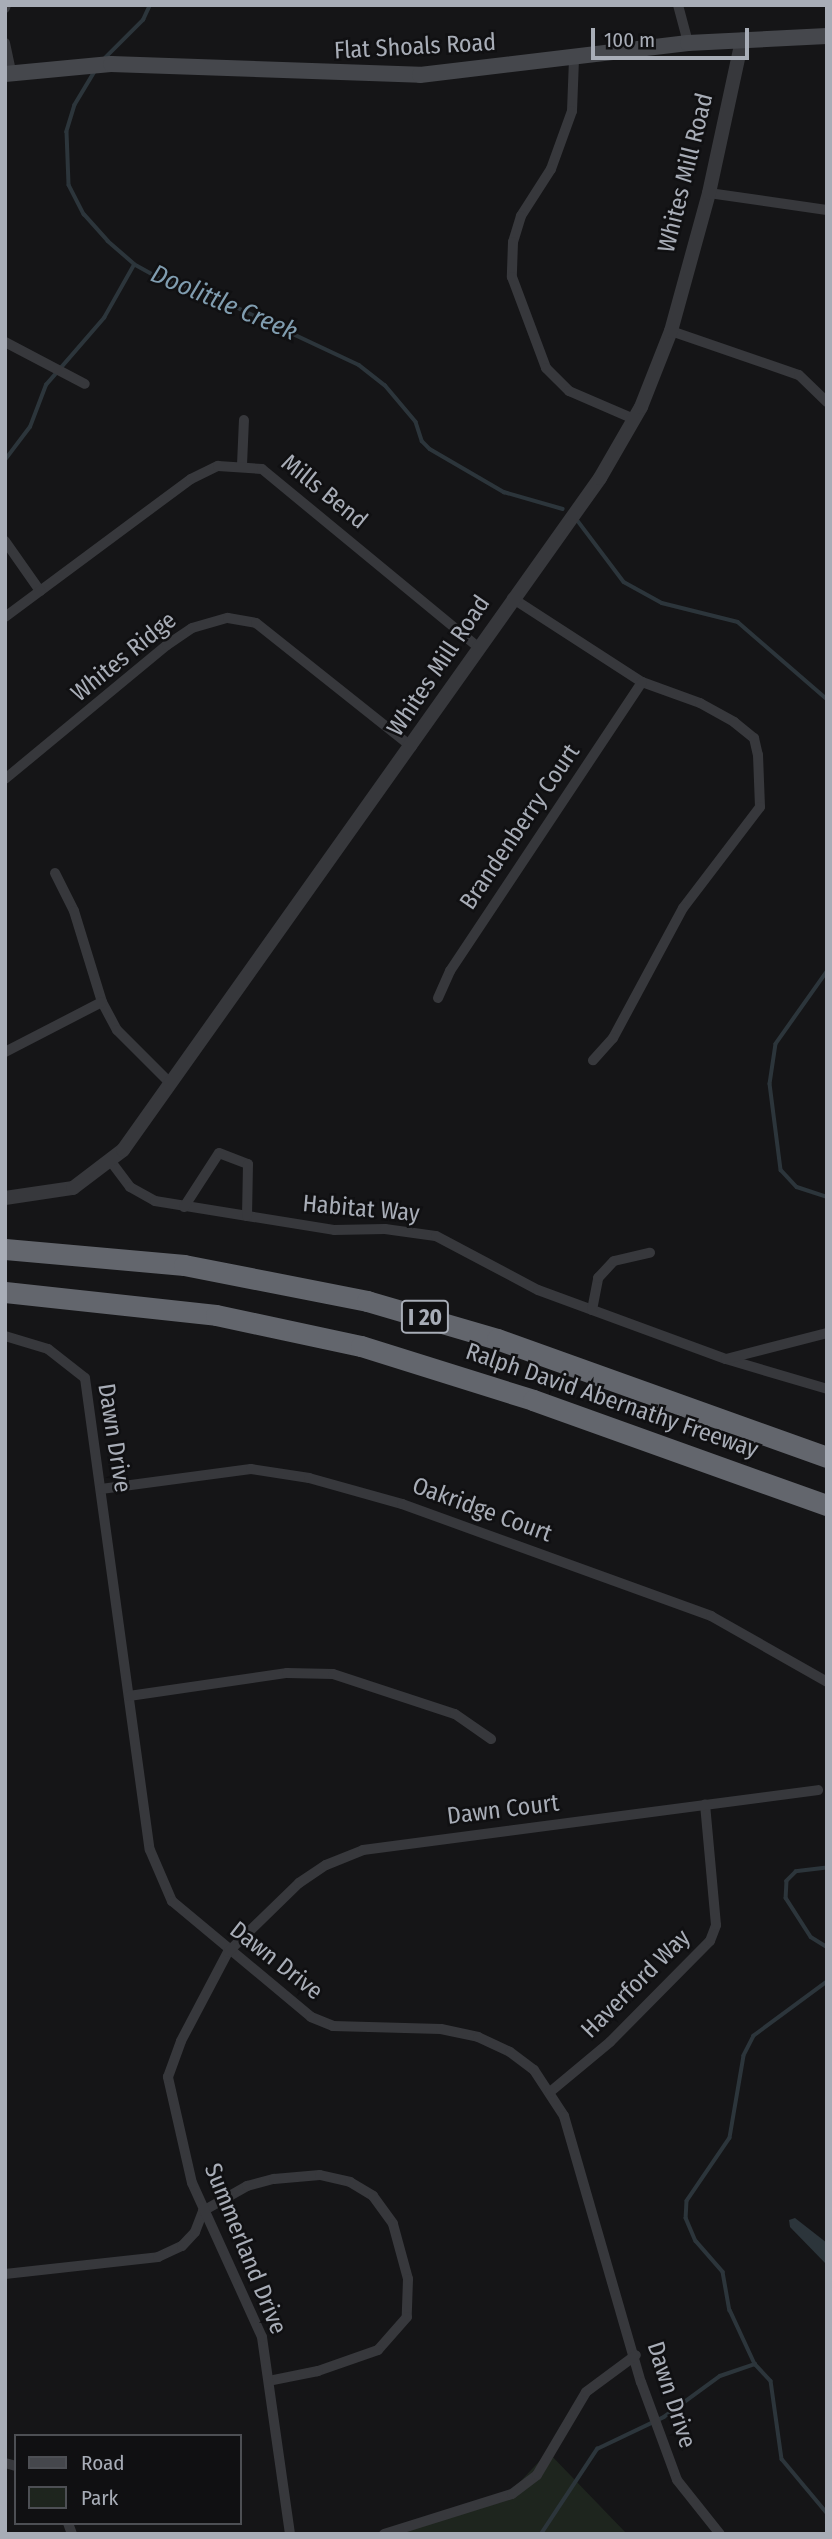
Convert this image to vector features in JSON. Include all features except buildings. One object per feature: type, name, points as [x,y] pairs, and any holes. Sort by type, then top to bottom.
[{"type":"highway","name":"Ralph David Abernathy Freeway","points":[[5,1249],[184,1265],[367,1301],[497,1339],[827,1457]]},
{"type":"highway","name":"Ralph David Abernathy Freeway","points":[[5,1292],[216,1315],[361,1346],[533,1400],[827,1505]]},
{"type":"main road","name":"Flat Shoals Road","points":[[8,73],[54,68],[159,67],[383,76],[574,59],[688,43],[827,36]]},
{"type":"street","points":[[678,5],[688,43]]},
{"type":"street","name":"Whites Mill Road","points":[[5,1198],[73,1188],[111,1163],[412,747],[512,598],[600,478],[634,419],[671,331],[709,193],[741,40]]},
{"type":"street","points":[[5,43],[8,73]]},
{"type":"street","points":[[574,59],[572,111],[551,169],[521,216],[513,242],[512,277],[546,368],[569,391],[634,419]]},
{"type":"street","points":[[709,193],[827,211]]},
{"type":"street","points":[[671,331],[799,375],[827,402]]},
{"type":"street","points":[[5,342],[85,384]]},
{"type":"street","points":[[242,465],[244,420]]},
{"type":"street","name":"Mills Bend","points":[[40,591],[191,479],[218,466],[242,465],[262,469],[479,648]]},
{"type":"street","points":[[5,541],[40,591],[5,617]]},
{"type":"street","points":[[512,598],[642,682],[700,703],[754,738],[762,780],[760,807],[682,908],[613,1038],[593,1059]]},
{"type":"street","name":"Whites Ridge","points":[[5,779],[167,645],[192,628],[228,618],[256,623],[412,747]]},
{"type":"street","name":"Brandenberry Court","points":[[438,998],[450,971],[642,682]]},
{"type":"street","points":[[55,873],[74,911],[102,1002],[117,1030],[170,1083]]},
{"type":"street","points":[[5,1052],[102,1002]]},
{"type":"street","points":[[184,1208],[219,1153],[248,1164],[247,1216]]},
{"type":"street","name":"Habitat Way","points":[[111,1163],[141,1195],[184,1208],[334,1230],[385,1229],[436,1236],[538,1290],[726,1359],[827,1389]]},
{"type":"street","points":[[592,1310],[598,1278],[614,1261],[650,1254]]},
{"type":"street","points":[[726,1359],[827,1333]]},
{"type":"street","name":"Dawn Drive","points":[[5,1336],[48,1349],[85,1378],[150,1850],[161,1881],[172,1901],[228,1952],[311,2017],[333,2026],[441,2029],[478,2037],[510,2052],[534,2070],[564,2116],[636,2355],[641,2382],[677,2480],[720,2534]]},
{"type":"street","name":"Oakridge Court","points":[[101,1489],[251,1469],[309,1478],[402,1504],[711,1616],[827,1682]]},
{"type":"street","points":[[130,1696],[288,1673],[333,1674],[455,1714],[491,1739]]},
{"type":"street","name":"Dawn Court","points":[[228,1952],[299,1883],[326,1865],[363,1850],[818,1790]]},
{"type":"street","name":"Haverford Way","points":[[550,2092],[610,2042],[710,1941],[716,1925],[705,1805]]},
{"type":"street","name":"Summerland Drive","points":[[228,1952],[181,2041],[168,2077],[191,2183],[257,2321],[269,2381],[290,2534]]},
{"type":"street","points":[[5,2274],[158,2257],[183,2246],[195,2232],[203,2211],[247,2186],[274,2179],[320,2175],[350,2182],[373,2196],[385,2209],[399,2241],[410,2300],[407,2316],[392,2338],[378,2350],[343,2364],[269,2381]]},
{"type":"street","points":[[384,2534],[512,2494],[537,2475],[586,2392],[636,2355]]},
{"type":"green space","points":[[548,2452],[627,2534],[403,2534],[418,2523],[501,2502]]},
{"type":"shaded area","points":[[795,2218],[827,2243],[827,2265],[790,2227],[789,2220]]},
{"type":"waterway","name":"Doolittle Creek","points":[[105,58],[143,20],[150,5]]},
{"type":"waterway","name":"Doolittle Creek","points":[[96,70],[75,105],[67,132],[69,185],[84,214],[108,241],[134,264],[161,279],[204,292],[359,365],[385,385],[416,422],[422,441],[430,449],[504,492],[563,509]]},
{"type":"waterway","points":[[5,460],[30,427],[46,385],[104,318],[134,265]]},
{"type":"waterway","name":"Doolittle Creek","points":[[578,521],[624,582],[662,603],[738,622],[827,699]]},
{"type":"waterway","name":"Doolittle Creek","points":[[827,972],[776,1044],[770,1084],[781,1170],[797,1187],[827,1197]]},
{"type":"waterway","name":"Doolittle Creek","points":[[827,1868],[796,1872],[787,1881],[786,1898],[811,1937],[827,1947]]},
{"type":"waterway","name":"Doolittle Creek","points":[[827,1982],[754,2036],[744,2056],[730,2138],[687,2201],[686,2218],[696,2241],[723,2272],[730,2310],[755,2364],[771,2381],[782,2459],[827,2513]]},
{"type":"waterway","points":[[541,2534],[597,2449],[664,2417],[720,2376],[755,2364]]}]
